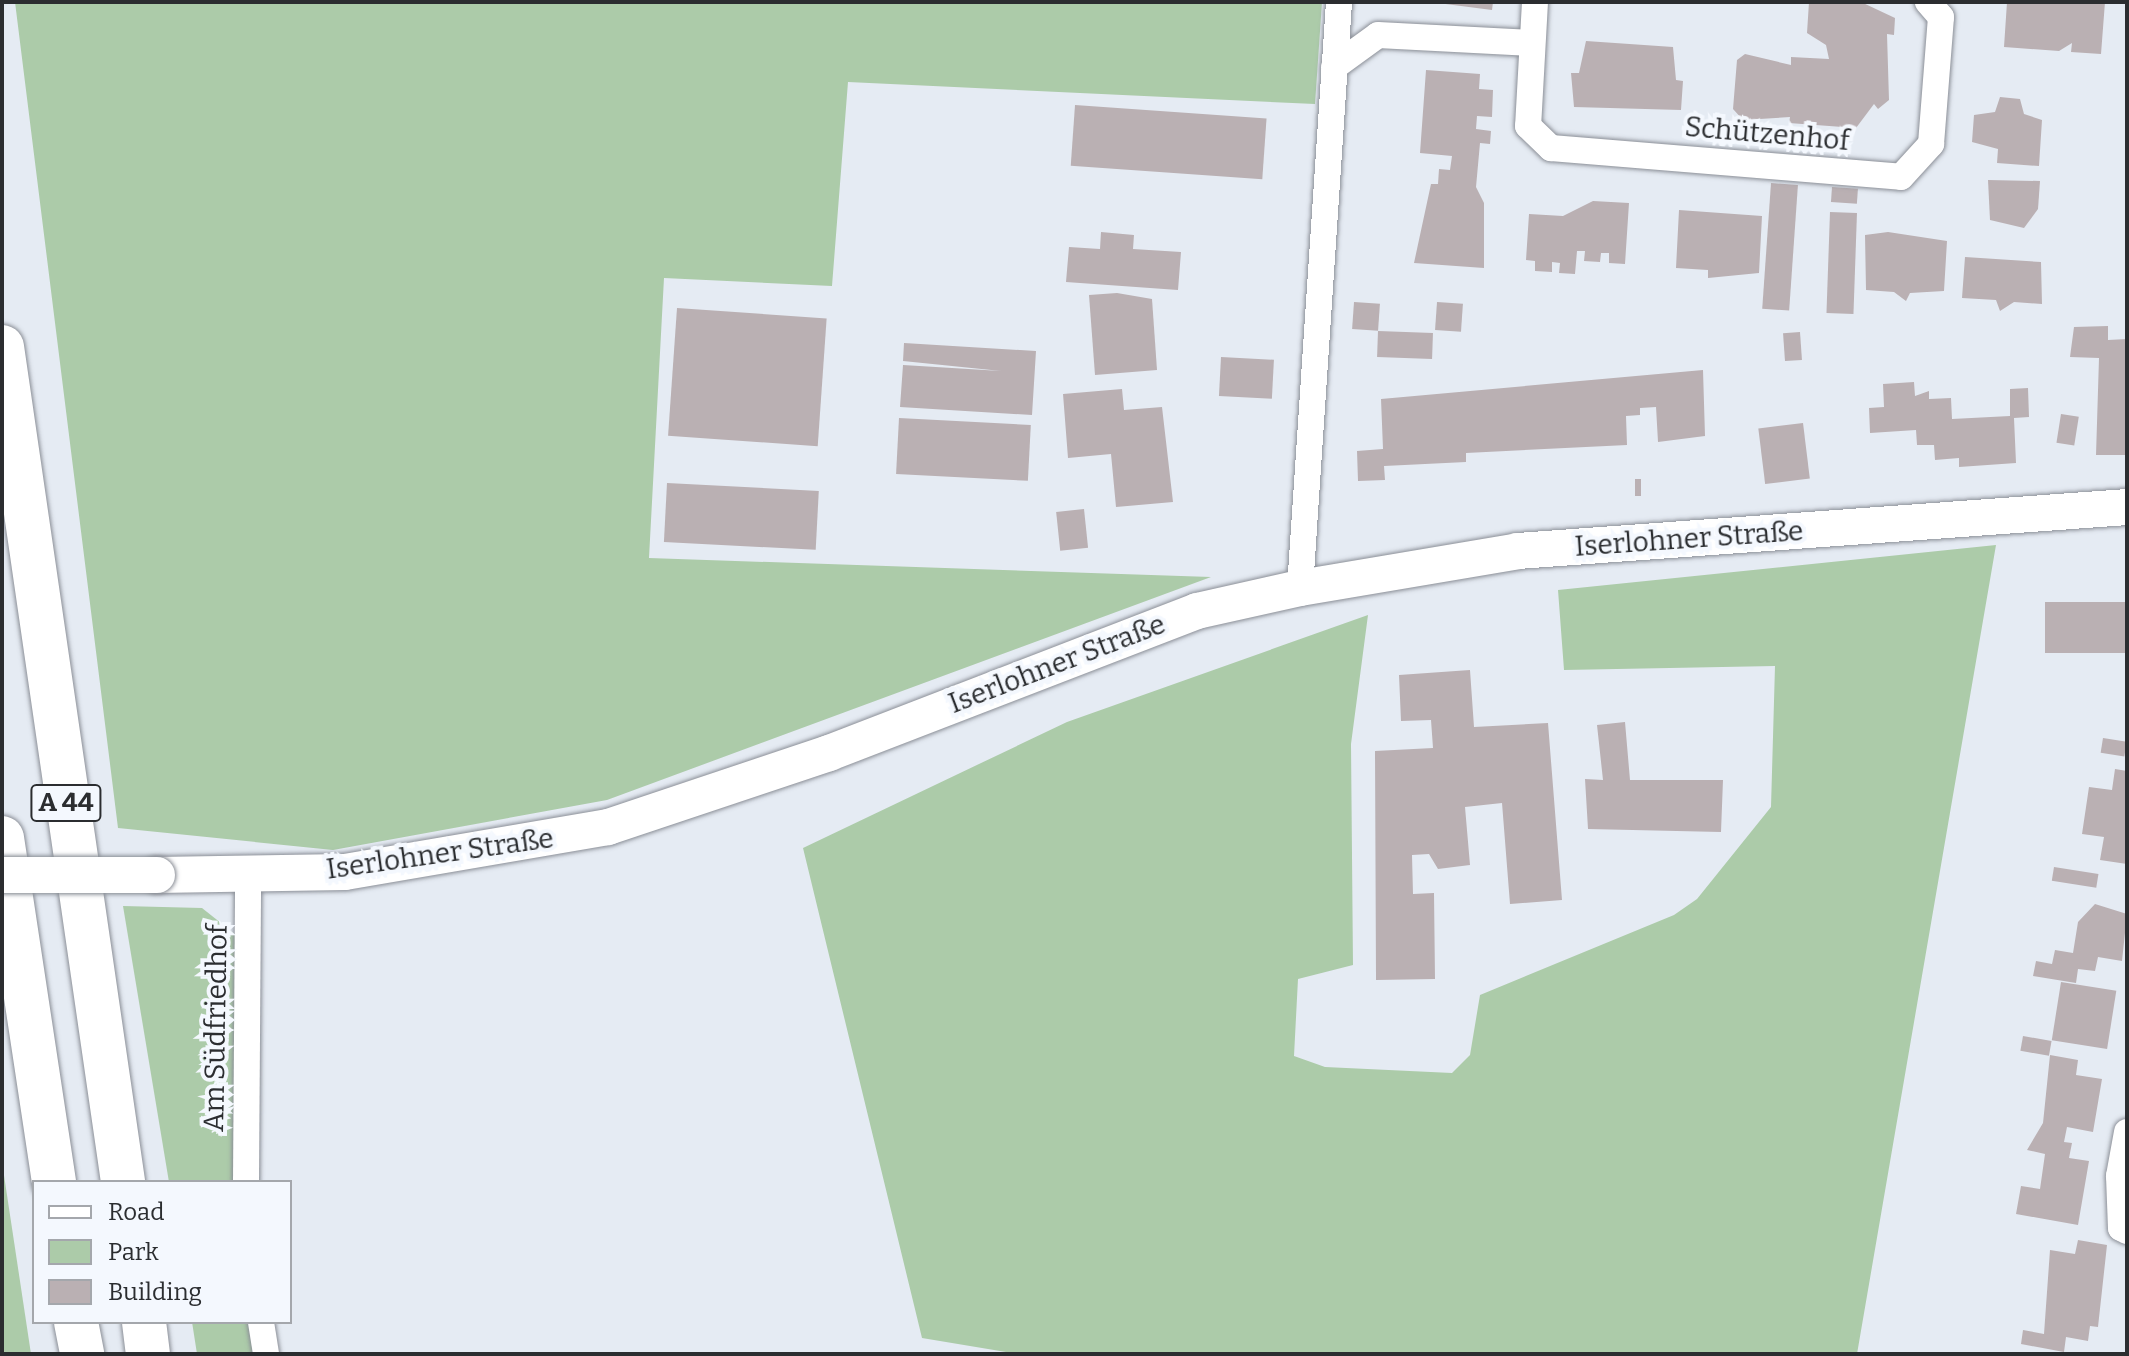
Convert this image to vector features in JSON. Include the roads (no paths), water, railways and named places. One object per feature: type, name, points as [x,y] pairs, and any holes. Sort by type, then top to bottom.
[{"type":"highway","name":"A 44","points":[[2,347],[123,1180]]},
{"type":"highway","name":"A 44","points":[[2,838],[54,1180]]},
{"type":"highway","points":[[76,1324],[82,1354]]},
{"type":"highway","points":[[144,1324],[148,1354]]},
{"type":"main road","name":"Iserlohner Straße","points":[[2,875],[248,874],[360,870],[608,827],[829,753],[1197,611],[1300,588],[1518,551],[2127,507]]},
{"type":"street","points":[[1300,588],[1339,2]]},
{"type":"street","name":"Schützenhof","points":[[1535,2],[1528,126],[1551,148],[1901,177],[1931,144],[1941,17],[1928,2]]},
{"type":"street","points":[[1334,67],[1378,35],[1532,43]]},
{"type":"street","name":"Am Südfriedhof","points":[[246,1180],[248,874]]},
{"type":"street","points":[[2127,1132],[2119,1176],[2121,1228],[2127,1231]]},
{"type":"street","points":[[261,1324],[266,1354]]}]
